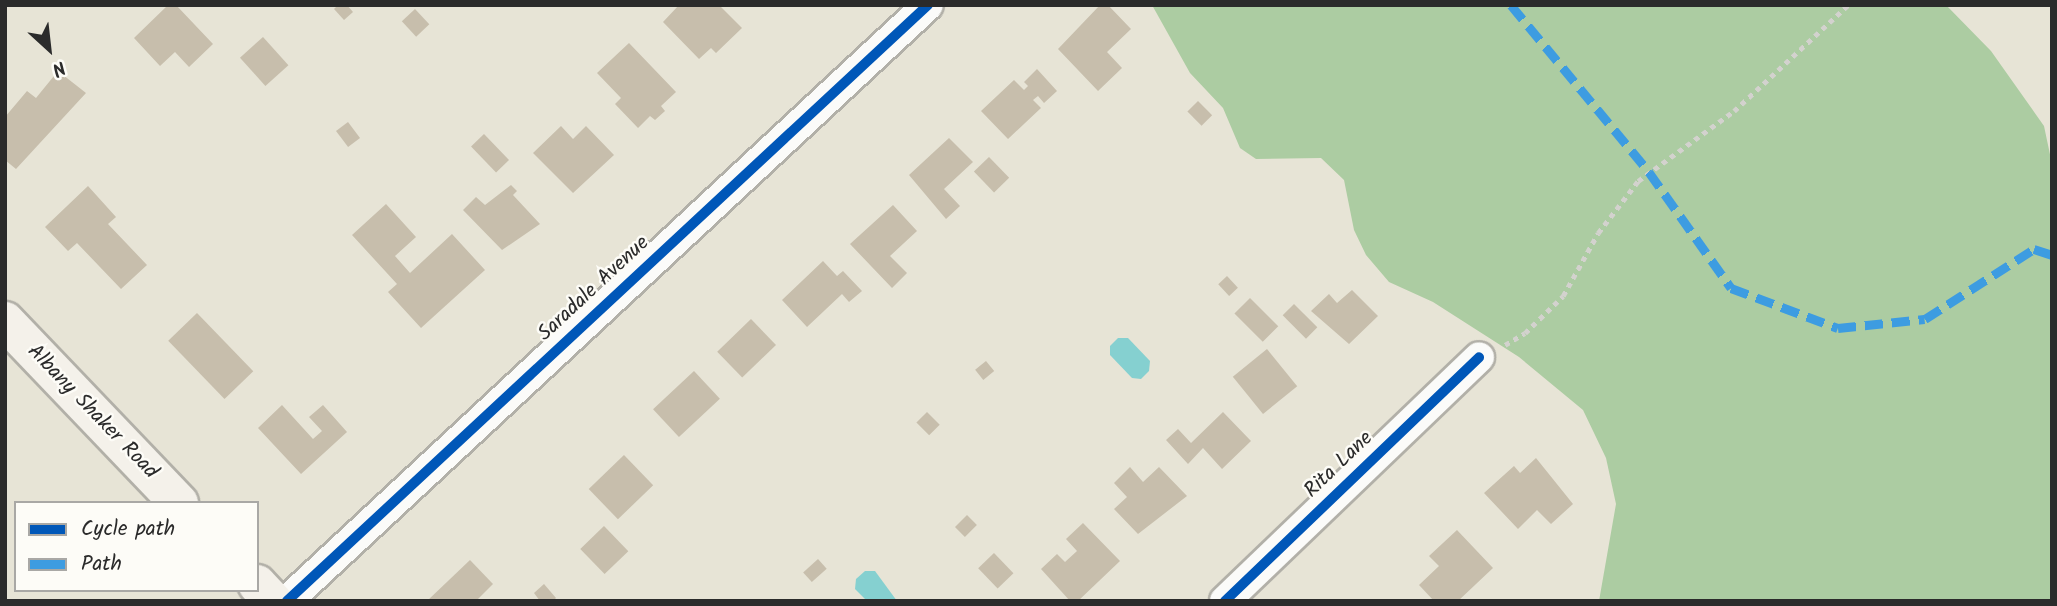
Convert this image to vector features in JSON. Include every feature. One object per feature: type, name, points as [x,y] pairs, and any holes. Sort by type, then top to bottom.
[{"type":"main road","name":"Albany Shaker Road","points":[[5,321],[177,501]]},
{"type":"main road","points":[[259,586],[273,601]]},
{"type":"street","name":"Saradale Avenue","points":[[286,601],[928,5]]},
{"type":"street","name":"Rita Lane","points":[[1225,601],[1479,357]]},
{"type":"path","points":[[1479,357],[1525,334],[1563,296],[1604,224],[1639,181],[1734,111],[1848,5]]},
{"type":"green space","points":[[1152,5],[1946,5],[1991,51],[2044,126],[2052,164],[2052,601],[1599,601],[1616,504],[1606,458],[1583,410],[1519,357],[1433,302],[1389,282],[1366,255],[1354,230],[1344,180],[1321,158],[1256,159],[1240,148],[1223,108],[1190,73]]},
{"type":"water","points":[[1118,338],[1128,338],[1150,361],[1149,371],[1141,379],[1132,378],[1110,355],[1110,346]]},
{"type":"water","points":[[865,571],[875,571],[897,601],[867,601],[855,589],[856,579]]},
{"type":"building","points":[[168,5],[176,5],[213,44],[189,67],[175,52],[160,66],[134,38]]},
{"type":"building","points":[[338,5],[347,5],[353,12],[344,20],[334,9]]},
{"type":"building","points":[[679,5],[719,5],[742,28],[716,53],[711,48],[699,59],[663,22]]},
{"type":"building","points":[[1100,5],[1108,5],[1131,29],[1107,52],[1122,68],[1098,91],[1058,49]]},
{"type":"building","points":[[415,9],[429,24],[416,37],[402,21]]},
{"type":"building","points":[[263,37],[288,65],[265,86],[240,58]]},
{"type":"building","points":[[629,43],[676,92],[661,106],[665,111],[655,120],[650,116],[638,128],[615,104],[621,98],[597,73]]},
{"type":"building","points":[[1037,69],[1057,91],[1044,103],[1038,96],[1033,100],[1041,108],[1008,139],[981,111],[1014,80],[1024,90],[1028,86],[1024,82]]},
{"type":"building","points":[[58,71],[86,93],[16,169],[5,160],[5,117],[27,91],[36,98]]},
{"type":"building","points":[[1198,101],[1212,115],[1202,126],[1187,112]]},
{"type":"building","points":[[348,122],[360,138],[348,147],[336,131]]},
{"type":"building","points":[[561,126],[573,139],[586,126],[614,155],[573,193],[533,153]]},
{"type":"building","points":[[484,134],[509,160],[496,172],[471,147]]},
{"type":"building","points":[[949,138],[973,162],[944,189],[960,206],[946,219],[909,175]]},
{"type":"building","points":[[989,157],[1009,178],[994,192],[974,172]]},
{"type":"building","points":[[511,185],[517,191],[513,195],[540,224],[502,250],[463,210],[476,197],[485,205]]},
{"type":"building","points":[[88,186],[116,217],[108,224],[147,265],[121,289],[77,243],[68,251],[45,227]]},
{"type":"building","points":[[386,204],[416,237],[395,256],[410,273],[452,234],[485,270],[421,328],[388,292],[397,284],[352,235]]},
{"type":"building","points":[[893,205],[917,231],[890,256],[907,273],[892,288],[850,244]]},
{"type":"building","points":[[823,261],[837,276],[843,271],[862,291],[849,302],[842,294],[807,327],[782,300]]},
{"type":"building","points":[[1227,276],[1238,288],[1229,296],[1218,284]]},
{"type":"building","points":[[1352,290],[1378,316],[1349,344],[1311,311],[1329,294],[1337,303]]},
{"type":"building","points":[[1250,298],[1278,326],[1263,342],[1234,314]]},
{"type":"building","points":[[1294,304],[1317,327],[1306,339],[1283,315]]},
{"type":"building","points":[[197,313],[253,371],[224,399],[168,341]]},
{"type":"building","points":[[751,319],[776,345],[742,378],[717,352]]},
{"type":"building","points":[[1267,349],[1297,386],[1263,414],[1233,377]]},
{"type":"building","points":[[986,361],[994,371],[983,380],[975,370]]},
{"type":"building","points":[[694,371],[720,399],[679,437],[653,409]]},
{"type":"building","points":[[282,405],[313,439],[322,431],[309,417],[323,405],[347,432],[301,474],[258,428]]},
{"type":"building","points":[[927,412],[940,425],[929,435],[916,423]]},
{"type":"building","points":[[1223,412],[1251,441],[1222,469],[1203,448],[1188,464],[1166,440],[1178,429],[1191,443]]},
{"type":"building","points":[[624,455],[653,485],[618,519],[589,489]]},
{"type":"building","points":[[1536,458],[1573,504],[1551,524],[1537,510],[1518,529],[1484,493],[1514,466],[1520,473]]},
{"type":"building","points":[[1130,467],[1143,482],[1159,467],[1187,496],[1138,534],[1114,509],[1127,497],[1114,483]]},
{"type":"building","points":[[967,515],[977,525],[965,537],[955,527]]},
{"type":"building","points":[[1083,523],[1120,561],[1078,601],[1070,601],[1041,569],[1057,554],[1065,562],[1077,551],[1066,539]]},
{"type":"building","points":[[604,526],[628,551],[605,574],[580,549]]},
{"type":"building","points":[[1457,530],[1493,568],[1458,601],[1434,601],[1419,585],[1439,566],[1429,556]]},
{"type":"building","points":[[994,553],[1013,573],[998,588],[978,568]]},
{"type":"building","points":[[818,559],[827,569],[812,582],[803,572]]},
{"type":"building","points":[[470,560],[493,584],[476,601],[427,601]]},
{"type":"building","points":[[544,584],[556,598],[553,601],[540,601],[534,593]]},
{"type":"marked path","points":[[1511,5],[1649,172],[1731,288],[1838,328],[1925,319],[2034,249],[2052,255]]},
{"type":"cycle path","points":[[287,601],[928,5]]},
{"type":"cycle path","points":[[1225,601],[1479,357]]}]
